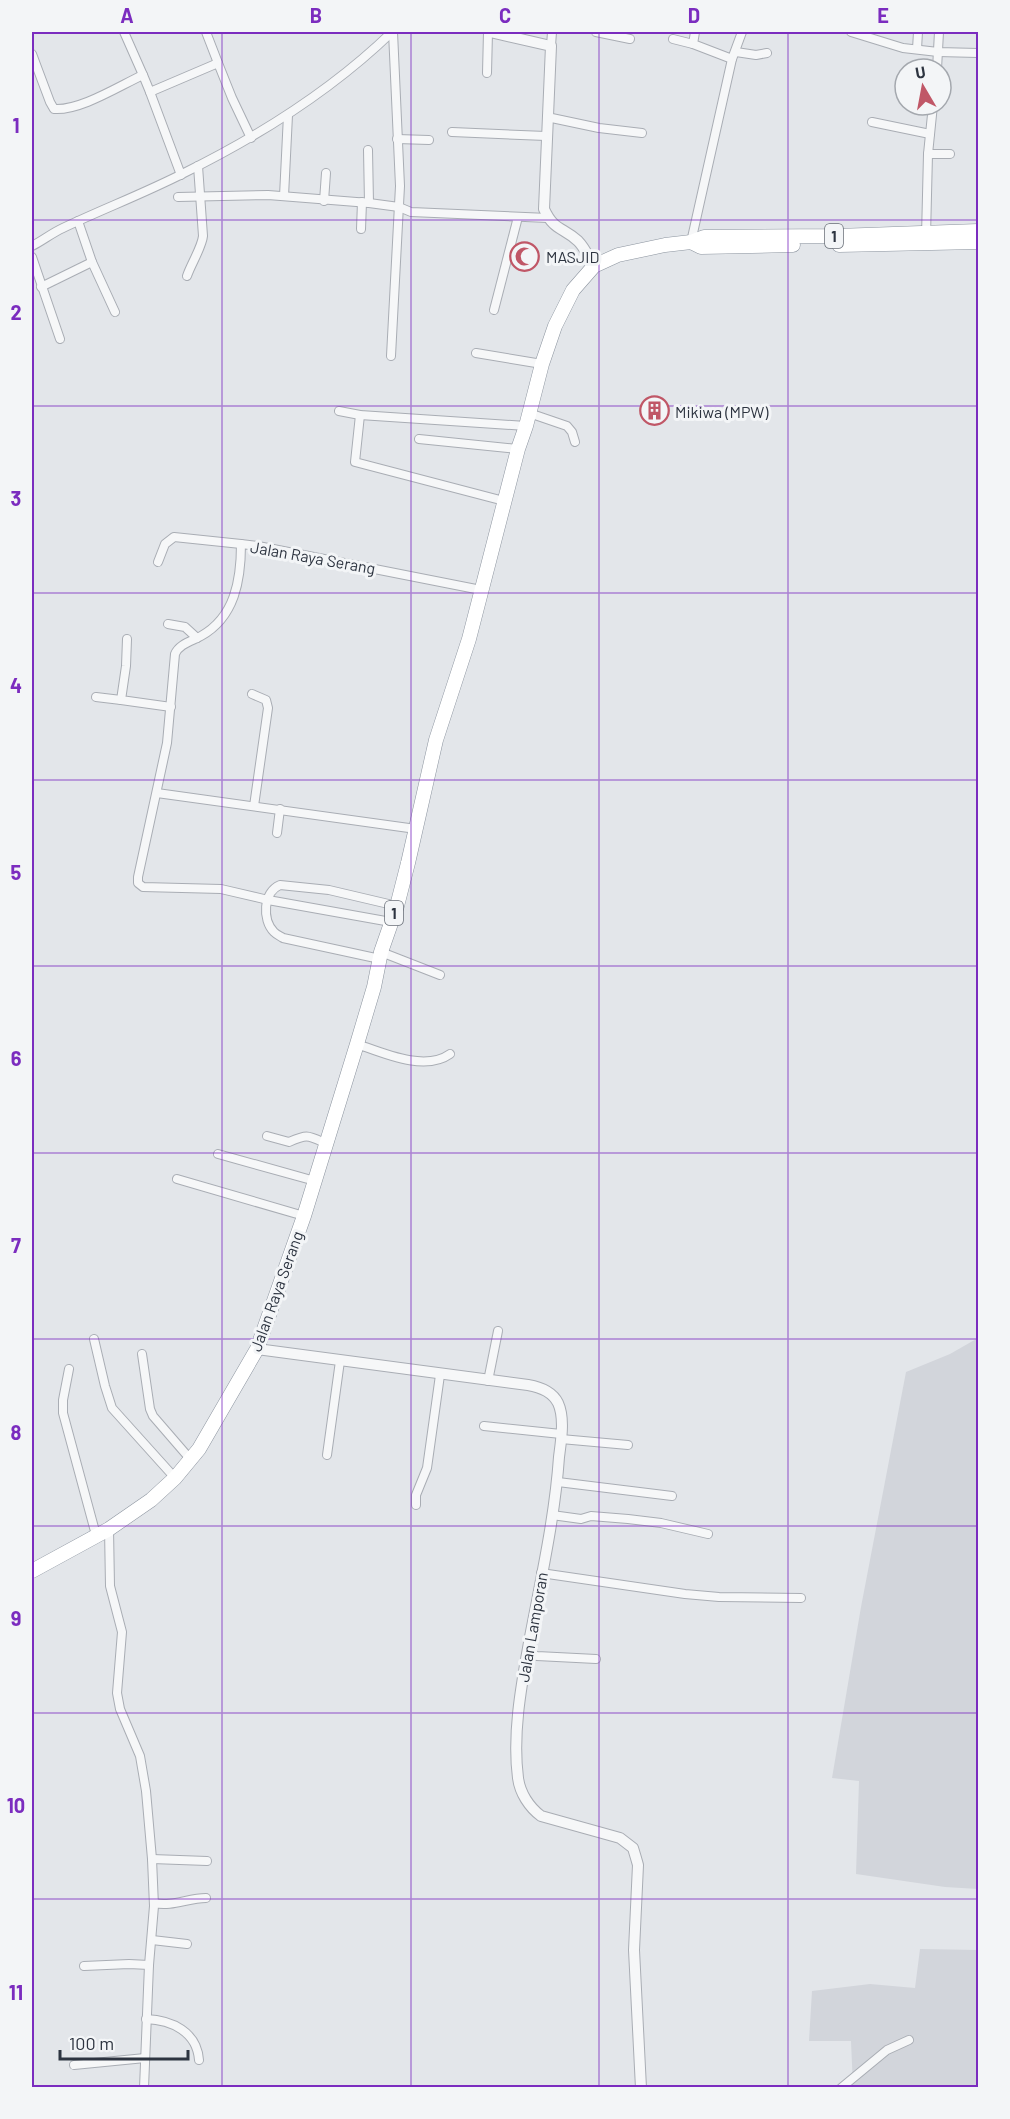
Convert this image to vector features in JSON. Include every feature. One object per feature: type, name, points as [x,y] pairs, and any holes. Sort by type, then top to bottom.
[{"type":"highway","name":"Jalan Raya Serang","points":[[32,1571],[109,1529],[151,1500],[175,1478],[191,1460],[257,1349],[304,1216],[357,1044],[380,955],[397,906],[436,741],[469,639],[542,364],[555,326],[573,290],[594,266],[608,259],[664,245],[691,242],[701,247],[926,237],[978,231]]},
{"type":"highway","name":"Jalan Raya Serang","points":[[926,237],[978,242]]},
{"type":"street","points":[[124,32],[150,92],[181,175]]},
{"type":"street","points":[[206,32],[232,98],[251,138]]},
{"type":"street","points":[[32,246],[78,221],[181,175],[251,138],[288,115],[393,32]]},
{"type":"street","points":[[390,356],[400,168],[393,32]]},
{"type":"street","points":[[487,74],[489,32],[551,46]]},
{"type":"street","points":[[552,32],[544,209],[556,228],[579,242],[594,266]]},
{"type":"street","points":[[596,32],[630,39]]},
{"type":"street","points":[[693,44],[695,32]]},
{"type":"street","points":[[691,242],[734,56],[742,32]]},
{"type":"street","points":[[857,32],[903,48],[978,53]]},
{"type":"street","points":[[917,49],[918,32]]},
{"type":"street","points":[[938,57],[939,32]]},
{"type":"street","points":[[674,39],[734,56],[767,53]]},
{"type":"street","points":[[32,54],[54,109],[86,103],[143,75]]},
{"type":"street","points":[[150,92],[218,63]]},
{"type":"street","points":[[284,196],[288,115]]},
{"type":"street","points":[[547,117],[599,128],[642,133]]},
{"type":"street","points":[[926,237],[928,154],[932,117]]},
{"type":"street","points":[[872,122],[930,134]]},
{"type":"street","points":[[452,132],[546,136]]},
{"type":"street","points":[[397,139],[429,140]]},
{"type":"street","points":[[361,228],[368,150]]},
{"type":"street","points":[[928,154],[950,154]]},
{"type":"street","points":[[187,276],[202,243],[203,227],[198,166]]},
{"type":"street","points":[[324,201],[326,173]]},
{"type":"street","points":[[178,198],[284,196],[399,207],[411,212],[548,218]]},
{"type":"street","points":[[494,310],[518,217]]},
{"type":"street","points":[[78,221],[92,262],[115,312]]},
{"type":"street","points":[[32,257],[60,339]]},
{"type":"street","points":[[41,287],[92,262]]},
{"type":"street","points":[[476,353],[542,364]]},
{"type":"street","points":[[339,411],[360,414],[528,419],[567,426],[575,442]]},
{"type":"street","points":[[360,414],[355,462],[504,501]]},
{"type":"street","points":[[419,439],[518,449]]},
{"type":"street","points":[[158,562],[165,544],[174,537],[241,544]]},
{"type":"street","name":"Jalan Raya Serang","points":[[391,922],[268,900],[221,889],[140,886],[138,877],[167,743],[176,651],[216,626],[228,610],[236,594],[241,544],[481,590]]},
{"type":"street","points":[[168,624],[185,627],[197,638]]},
{"type":"street","points":[[121,700],[127,639]]},
{"type":"street","points":[[252,694],[266,700],[268,708],[254,806]]},
{"type":"street","points":[[96,697],[171,707]]},
{"type":"street","points":[[157,793],[280,808],[416,829]]},
{"type":"street","points":[[277,832],[280,808]]},
{"type":"street","points":[[397,906],[329,890],[279,885],[274,887],[268,900],[267,919],[274,932],[283,938],[380,955],[440,975]]},
{"type":"street","points":[[357,1044],[400,1059],[437,1061],[450,1054]]},
{"type":"street","points":[[267,1136],[289,1142],[299,1136],[307,1136],[327,1144]]},
{"type":"street","points":[[218,1154],[315,1181]]},
{"type":"street","points":[[177,1179],[304,1216]]},
{"type":"street","points":[[488,1381],[498,1331]]},
{"type":"street","points":[[94,1339],[112,1408],[175,1478]]},
{"type":"street","name":"Jalan Lamporan","points":[[257,1349],[534,1386],[547,1391],[557,1401],[560,1410],[561,1436],[558,1482],[522,1684],[517,1749],[518,1778],[525,1798],[540,1816],[620,1838],[633,1848],[638,1865],[634,1950],[641,2088]]},
{"type":"street","points":[[142,1354],[153,1416],[191,1460]]},
{"type":"street","points":[[327,1455],[340,1361]]},
{"type":"street","points":[[69,1369],[63,1413],[96,1536]]},
{"type":"street","points":[[416,1505],[416,1495],[426,1468],[440,1375]]},
{"type":"street","points":[[484,1426],[628,1445]]},
{"type":"street","points":[[558,1482],[672,1496]]},
{"type":"street","points":[[552,1515],[581,1519],[591,1516],[661,1523],[708,1534]]},
{"type":"street","points":[[109,1529],[111,1586],[122,1632],[117,1693],[120,1709],[140,1756],[146,1791],[152,1859],[154,1903],[144,2088]]},
{"type":"street","points":[[541,1573],[685,1594],[718,1597],[801,1598]]},
{"type":"street","points":[[527,1653],[537,1656],[596,1659]]},
{"type":"street","points":[[152,1859],[207,1861]]},
{"type":"street","points":[[154,1903],[182,1903],[194,1898],[206,1898]]},
{"type":"street","points":[[152,1940],[187,1944]]},
{"type":"street","points":[[84,1966],[149,1965]]},
{"type":"street","points":[[146,2019],[173,2024],[182,2030],[196,2045],[199,2060]]},
{"type":"street","points":[[841,2088],[884,2052],[909,2040]]},
{"type":"street","points":[[74,2066],[145,2058]]},
{"type":"shaded area","points":[[978,1338],[978,1889],[945,1887],[856,1874],[859,1781],[832,1778],[861,1607],[906,1372],[950,1354]]},
{"type":"shaded area","points":[[920,1949],[978,1950],[978,2087],[853,2087],[851,2041],[809,2041],[812,1991],[870,1984],[915,1988]]},
{"type":"place","name":"MASJID","points":[[525,256]]},
{"type":"place","name":"Mikiwa (MPW)","points":[[654,411]]}]
